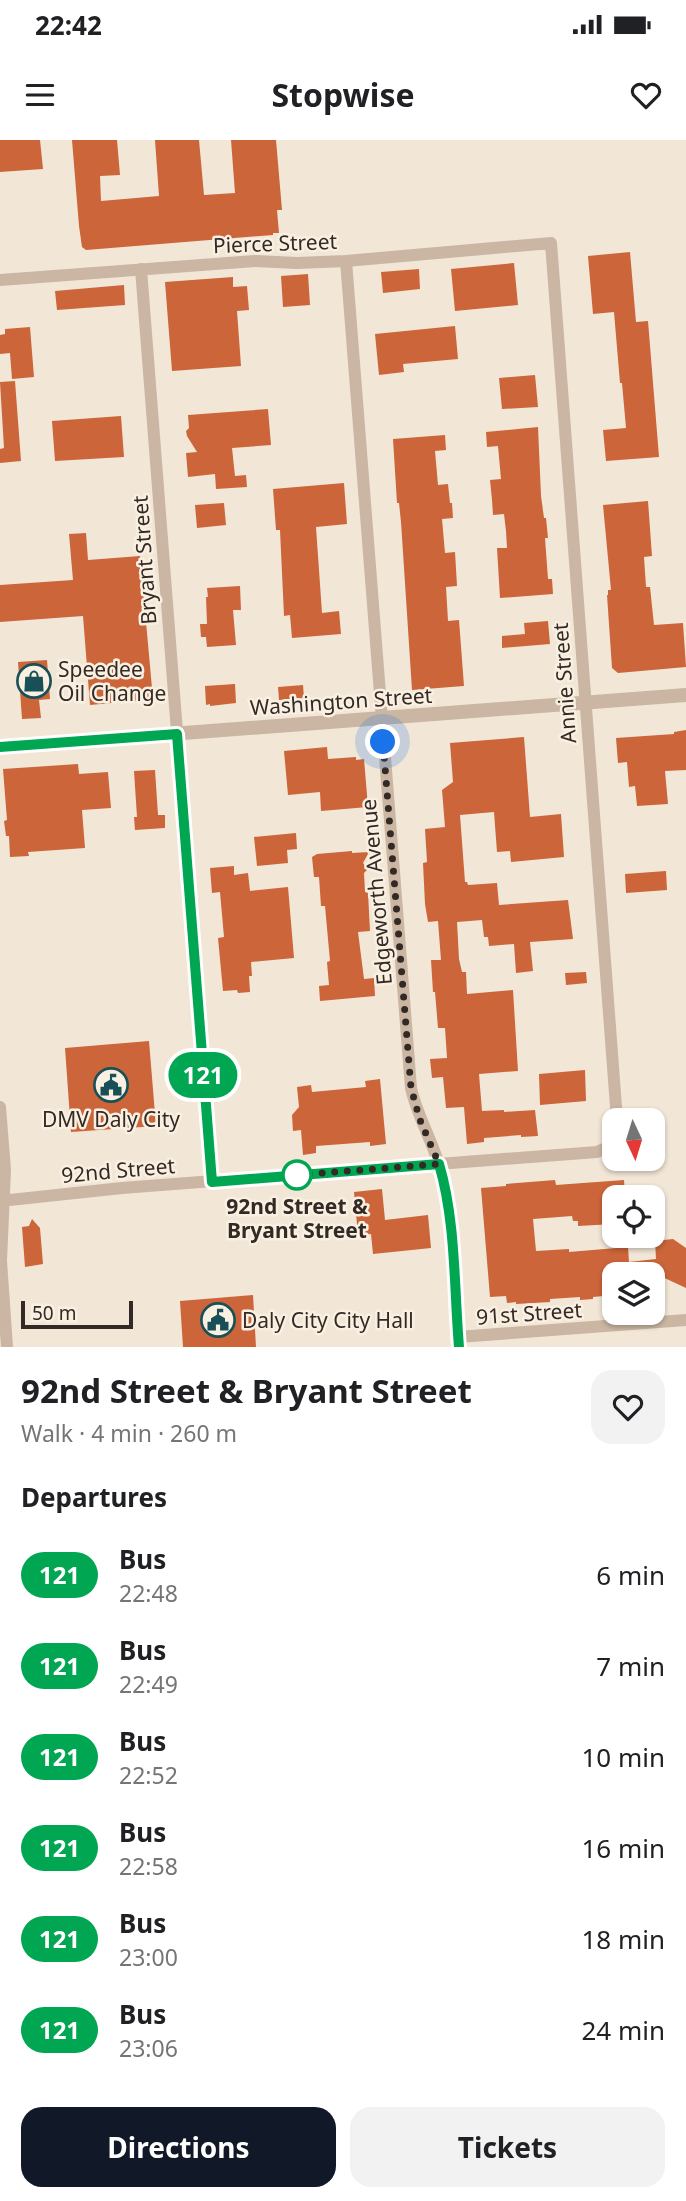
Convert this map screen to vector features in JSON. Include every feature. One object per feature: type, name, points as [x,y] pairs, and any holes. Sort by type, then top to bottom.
[{"type":"street","name":"Pierce Street","points":[[0,280],[255,261],[346,261],[551,243]]},
{"type":"street","name":"Annie Street","points":[[551,243],[616,1108]]},
{"type":"street","name":"Edgeworth Avenue","points":[[346,261],[411,1088],[417,1113],[439,1164],[446,1193],[458,1342]]},
{"type":"street","name":"Bryant Street","points":[[141,269],[212,1182]]},
{"type":"street","name":"Washington Street","points":[[0,747],[686,695]]},
{"type":"street","points":[[0,1107],[5,1170],[1,1261],[7,1347]]},
{"type":"street","name":"92nd Street","points":[[2,1201],[122,1188],[602,1150]]},
{"type":"street","name":"91st Street","points":[[458,1342],[686,1320]]},
{"type":"building","points":[[0,140],[40,140],[43,169],[0,172]]},
{"type":"building","points":[[72,140],[117,140],[120,175],[100,176],[101,201],[159,196],[155,140],[199,140],[204,195],[235,193],[231,140],[276,140],[282,210],[277,210],[279,233],[86,250],[82,247],[79,226]]},
{"type":"building","points":[[630,252],[636,322],[648,321],[659,457],[606,461],[603,430],[626,428],[614,312],[593,314],[588,256]]},
{"type":"building","points":[[514,263],[518,305],[455,311],[451,269]]},
{"type":"building","points":[[419,269],[420,289],[383,293],[381,272]]},
{"type":"building","points":[[308,274],[310,305],[283,307],[281,276]]},
{"type":"building","points":[[233,277],[233,287],[247,286],[249,310],[237,311],[241,366],[172,371],[165,282]]},
{"type":"building","points":[[124,285],[125,305],[57,310],[55,291]]},
{"type":"building","points":[[455,326],[458,359],[403,364],[404,372],[379,375],[375,334]]},
{"type":"building","points":[[30,327],[34,377],[12,379],[10,353],[0,354],[0,335],[5,334],[5,329]]},
{"type":"building","points":[[535,375],[538,407],[502,409],[499,378]]},
{"type":"building","points":[[15,381],[21,461],[0,463],[0,449],[4,448],[0,382]]},
{"type":"building","points":[[268,409],[271,445],[232,448],[235,476],[246,475],[247,487],[216,489],[215,474],[188,477],[186,453],[197,452],[187,436],[188,415]]},
{"type":"building","points":[[121,416],[124,457],[55,461],[52,421]]},
{"type":"building","points":[[538,427],[541,496],[548,538],[545,538],[548,579],[552,579],[553,594],[500,598],[497,548],[507,548],[506,531],[504,514],[493,515],[490,480],[501,479],[498,446],[487,447],[486,432]]},
{"type":"building","points":[[445,435],[446,450],[435,451],[438,485],[448,484],[452,503],[453,518],[442,519],[445,553],[455,552],[457,586],[446,587],[448,621],[459,620],[464,686],[412,690],[393,439]]},
{"type":"building","points":[[344,483],[347,524],[316,527],[322,613],[339,611],[341,634],[292,638],[290,615],[284,616],[280,530],[276,530],[273,489]]},
{"type":"building","points":[[648,501],[652,556],[644,557],[646,587],[650,587],[654,625],[683,623],[686,667],[618,673],[612,668],[607,595],[608,590],[611,590],[603,505]]},
{"type":"building","points":[[224,503],[226,525],[197,528],[195,505]]},
{"type":"building","points":[[86,533],[88,560],[140,556],[153,699],[90,705],[83,616],[0,622],[0,585],[73,580],[69,534]]},
{"type":"building","points":[[240,586],[241,610],[233,610],[236,645],[207,647],[206,637],[201,637],[200,624],[207,624],[207,588]]},
{"type":"building","points":[[548,621],[550,644],[502,648],[502,636],[525,634],[524,623]]},
{"type":"building","name":"Speedee Oil Change","points":[[47,660],[50,699],[39,700],[41,718],[22,719],[18,662]]},
{"type":"building","points":[[235,684],[236,703],[206,705],[205,686]]},
{"type":"building","points":[[303,685],[304,698],[279,700],[278,687]]},
{"type":"building","points":[[686,730],[686,770],[665,771],[668,804],[637,806],[635,786],[629,787],[627,762],[618,763],[616,738],[674,734]]},
{"type":"building","points":[[524,737],[530,817],[561,814],[564,857],[511,862],[510,851],[497,852],[494,812],[460,815],[465,882],[468,885],[497,883],[499,905],[568,900],[573,939],[530,942],[533,971],[516,973],[514,944],[489,946],[488,937],[484,937],[482,920],[457,922],[459,959],[462,972],[466,972],[467,994],[513,990],[518,1071],[479,1074],[482,1111],[535,1110],[538,1136],[484,1138],[484,1142],[467,1144],[464,1107],[446,1108],[443,1077],[432,1078],[430,1059],[447,1058],[445,1028],[438,1028],[433,992],[431,960],[441,960],[438,921],[428,922],[425,904],[425,829],[445,827],[442,790],[453,782],[450,743]]},
{"type":"building","points":[[327,747],[328,759],[364,759],[368,807],[321,811],[320,792],[288,795],[284,751]]},
{"type":"building","points":[[78,764],[79,774],[108,772],[111,808],[82,810],[85,848],[28,852],[29,856],[10,857],[9,836],[6,836],[4,821],[7,820],[3,769]]},
{"type":"building","points":[[155,770],[158,815],[165,815],[165,828],[135,830],[134,817],[137,817],[134,771]]},
{"type":"building","points":[[296,833],[297,849],[287,850],[288,863],[257,866],[254,837]]},
{"type":"building","points":[[369,852],[363,863],[368,869],[364,873],[370,931],[358,932],[364,979],[374,978],[375,996],[320,1001],[319,986],[329,985],[327,962],[330,961],[325,906],[321,906],[319,877],[314,877],[312,857],[317,854]]},
{"type":"building","points":[[234,866],[234,875],[248,873],[250,891],[288,887],[294,958],[251,962],[250,992],[238,993],[237,990],[223,991],[218,938],[224,937],[220,892],[212,893],[210,868]]},
{"type":"building","points":[[666,871],[667,890],[626,893],[625,874]]},
{"type":"building","points":[[586,972],[587,983],[566,985],[565,973]]},
{"type":"building","points":[[149,1041],[156,1126],[71,1132],[65,1048]]},
{"type":"building","points":[[585,1070],[586,1101],[540,1105],[539,1074]]},
{"type":"building","points":[[380,1079],[386,1144],[370,1146],[370,1142],[316,1146],[316,1153],[303,1155],[301,1130],[293,1131],[292,1115],[299,1107],[297,1087],[311,1085],[312,1092],[366,1087],[365,1081]]},
{"type":"building","points":[[555,1180],[556,1185],[624,1180],[624,1185],[602,1185],[602,1225],[578,1226],[578,1221],[573,1221],[572,1216],[533,1219],[536,1251],[628,1248],[629,1262],[602,1262],[602,1296],[516,1304],[507,1303],[506,1296],[490,1297],[481,1188]]},
{"type":"building","points":[[382,1189],[385,1220],[428,1215],[431,1248],[373,1254],[371,1234],[358,1235],[354,1192]]},
{"type":"building","points":[[32,1219],[40,1228],[43,1264],[25,1267],[22,1227],[29,1226]]},
{"type":"building","points":[[673,1239],[686,1248],[686,1288],[665,1278],[665,1262],[629,1262],[656,1259],[655,1248],[665,1248],[665,1240]]},
{"type":"building","name":"Daly City City Hall","points":[[253,1295],[256,1347],[183,1347],[180,1301]]},
{"type":"bus line","name":"121","points":[[0,747],[177,734],[212,1182],[439,1164],[450,1228],[459,1347]]},
{"type":"place","name":"Speedee Oil Change","points":[[34,681]]},
{"type":"place","name":"DMV Daly City","points":[[111,1085]]},
{"type":"place","name":"92nd Street & Bryant Street","points":[[297,1175]]},
{"type":"place","name":"Daly City City Hall","points":[[218,1320]]},
{"type":"route","points":[[297,1175],[439,1164],[420,1120],[411,1088],[383,742]]}]
